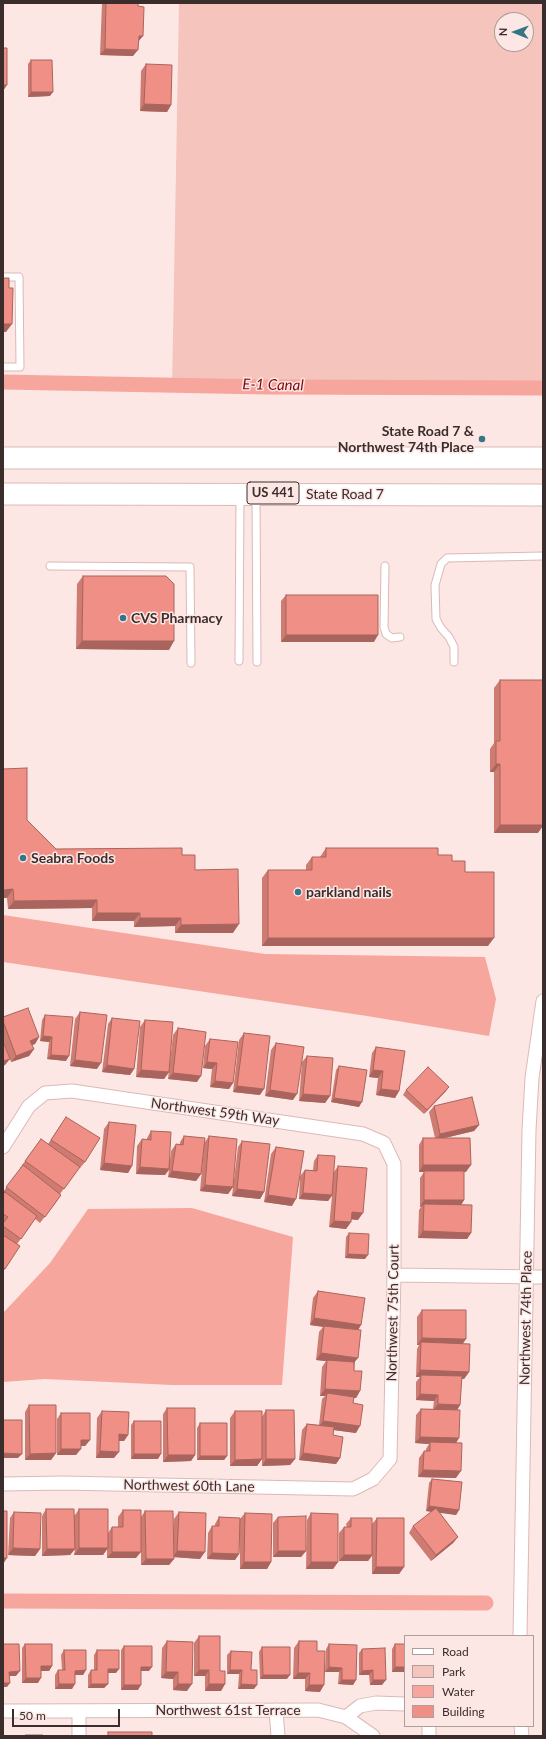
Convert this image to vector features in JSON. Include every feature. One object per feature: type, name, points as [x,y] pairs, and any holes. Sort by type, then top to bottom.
[{"type":"main road","points":[[3,458],[543,458]]},
{"type":"main road","name":"State Road 7","points":[[3,494],[537,493]]},
{"type":"street","name":"Northwest 74th Place","points":[[520,1635],[529,1130],[532,1078],[543,1001]]},
{"type":"street","name":"Northwest 59th Way","points":[[3,1147],[29,1106],[45,1093],[72,1091],[363,1134],[384,1143]]},
{"type":"street","name":"Northwest 75th Court","points":[[373,1479],[390,1459],[394,1275],[394,1164],[384,1143]]},
{"type":"street","points":[[394,1275],[543,1277]]},
{"type":"street","name":"Northwest 60th Lane","points":[[3,1484],[63,1483],[353,1489],[373,1479]]},
{"type":"street","points":[[346,1717],[360,1706],[376,1703],[404,1704]]},
{"type":"street","points":[[276,1710],[278,1736]]},
{"type":"street","name":"Northwest 61st Terrace","points":[[3,1711],[318,1710],[346,1717],[373,1736]]},
{"type":"street","points":[[79,1711],[79,1736]]},
{"type":"lane","points":[[3,277],[20,277],[20,367],[3,367]]},
{"type":"lane","points":[[239,661],[248,493]]},
{"type":"lane","points":[[248,493],[257,662]]},
{"type":"lane","points":[[454,662],[454,647],[449,637],[441,628],[436,619],[435,585],[441,564],[447,558],[543,556]]},
{"type":"lane","points":[[50,566],[190,566],[191,663]]},
{"type":"lane","points":[[385,566],[384,628],[386,634],[392,638],[400,638]]},
{"type":"green space","points":[[179,3],[543,3],[543,386],[172,390]]},
{"type":"water","points":[[3,915],[265,954],[485,957],[496,999],[489,1036],[367,1016],[3,962]]},
{"type":"water","points":[[192,1208],[293,1237],[282,1385],[172,1385],[45,1379],[3,1382],[3,1313],[50,1263],[88,1209]]},
{"type":"building","points":[[106,3],[138,3],[138,6],[144,7],[143,36],[139,36],[138,50],[105,49]]},
{"type":"building","points":[[3,48],[7,48],[7,85],[3,85]]},
{"type":"building","points":[[31,60],[52,60],[53,92],[31,92]]},
{"type":"building","points":[[146,64],[172,65],[171,105],[144,104]]},
{"type":"building","points":[[3,278],[9,278],[9,288],[13,288],[12,324],[3,324]]},
{"type":"building","points":[[83,576],[166,576],[174,584],[174,641],[82,641]]},
{"type":"building","points":[[286,595],[378,595],[378,635],[286,635]]},
{"type":"building","points":[[500,680],[543,680],[543,825],[500,825],[500,764],[496,764],[496,741],[500,741]]},
{"type":"building","points":[[27,768],[27,820],[56,849],[182,848],[182,855],[195,855],[195,870],[238,869],[239,924],[181,925],[181,918],[140,918],[140,913],[97,913],[97,900],[14,901],[13,889],[3,890],[3,769]]},
{"type":"building","points":[[326,848],[438,848],[438,855],[452,855],[452,861],[465,861],[465,872],[494,872],[494,938],[268,938],[268,870],[312,870],[312,857],[326,857]]},
{"type":"building","points":[[28,1008],[39,1037],[30,1041],[34,1049],[16,1056],[3,1021],[3,1017]]},
{"type":"building","points":[[80,1012],[107,1015],[101,1063],[75,1060]]},
{"type":"building","points":[[45,1015],[73,1017],[69,1056],[51,1055],[52,1037],[43,1036]]},
{"type":"building","points":[[112,1018],[140,1021],[134,1069],[107,1065]]},
{"type":"building","points":[[145,1020],[173,1022],[169,1072],[141,1070]]},
{"type":"building","points":[[178,1028],[206,1032],[201,1076],[173,1073]]},
{"type":"building","points":[[244,1033],[270,1036],[264,1089],[237,1086]]},
{"type":"building","points":[[210,1039],[238,1042],[233,1083],[215,1081],[217,1063],[207,1062]]},
{"type":"building","points":[[3,1041],[10,1059],[3,1061]]},
{"type":"building","points":[[276,1043],[304,1047],[297,1094],[270,1090]]},
{"type":"building","points":[[376,1047],[405,1051],[399,1091],[381,1089],[383,1071],[373,1070]]},
{"type":"building","points":[[307,1056],[333,1058],[330,1096],[303,1094]]},
{"type":"building","points":[[339,1066],[367,1070],[362,1102],[334,1098]]},
{"type":"building","points":[[428,1067],[449,1087],[427,1110],[406,1090]]},
{"type":"building","points":[[472,1097],[479,1125],[440,1134],[434,1106]]},
{"type":"building","points":[[66,1117],[100,1138],[85,1162],[51,1140]]},
{"type":"building","points":[[109,1122],[136,1125],[132,1166],[104,1163]]},
{"type":"building","points":[[151,1131],[171,1132],[169,1169],[140,1167],[142,1139],[151,1140]]},
{"type":"building","points":[[184,1136],[205,1138],[201,1174],[172,1171],[176,1144],[183,1145]]},
{"type":"building","points":[[209,1136],[237,1139],[233,1187],[205,1185]]},
{"type":"building","points":[[423,1138],[470,1138],[471,1165],[423,1165]]},
{"type":"building","points":[[41,1139],[80,1167],[64,1189],[25,1161]]},
{"type":"building","points":[[242,1141],[270,1144],[264,1192],[237,1189]]},
{"type":"building","points":[[276,1147],[304,1151],[296,1199],[268,1195]]},
{"type":"building","points":[[318,1155],[335,1156],[332,1195],[303,1193],[305,1170],[317,1171]]},
{"type":"building","points":[[23,1165],[61,1195],[45,1217],[6,1187]]},
{"type":"building","points":[[338,1166],[367,1168],[363,1213],[352,1212],[351,1222],[334,1221]]},
{"type":"building","points":[[424,1171],[464,1171],[464,1200],[424,1200]]},
{"type":"building","points":[[5,1192],[37,1216],[21,1239],[3,1226],[3,1223],[8,1217],[3,1214],[3,1194]]},
{"type":"building","points":[[424,1204],[472,1205],[471,1233],[423,1231]]},
{"type":"building","points":[[349,1233],[369,1234],[368,1255],[348,1254]]},
{"type":"building","points":[[3,1235],[20,1246],[5,1269],[3,1267]]},
{"type":"building","points":[[318,1291],[365,1298],[361,1325],[314,1318]]},
{"type":"building","points":[[422,1310],[466,1310],[466,1339],[422,1338]]},
{"type":"building","points":[[324,1326],[361,1330],[358,1358],[321,1353]]},
{"type":"building","points":[[421,1342],[470,1344],[469,1372],[420,1370]]},
{"type":"building","points":[[327,1360],[354,1362],[354,1371],[362,1371],[360,1391],[325,1389]]},
{"type":"building","points":[[421,1375],[462,1376],[460,1405],[438,1404],[438,1395],[420,1394]]},
{"type":"building","points":[[327,1393],[354,1397],[353,1403],[363,1405],[360,1426],[323,1421]]},
{"type":"building","points":[[29,1405],[56,1405],[56,1453],[30,1454]]},
{"type":"building","points":[[167,1408],[195,1408],[195,1455],[168,1455]]},
{"type":"building","points":[[421,1409],[460,1410],[459,1438],[420,1437]]},
{"type":"building","points":[[266,1410],[294,1410],[295,1459],[266,1459]]},
{"type":"building","points":[[102,1411],[129,1412],[128,1435],[119,1434],[119,1452],[100,1451]]},
{"type":"building","points":[[235,1411],[262,1411],[262,1459],[235,1460]]},
{"type":"building","points":[[61,1413],[90,1413],[90,1440],[81,1440],[81,1449],[61,1449]]},
{"type":"building","points":[[3,1420],[22,1420],[22,1454],[3,1453]]},
{"type":"building","points":[[134,1421],[161,1421],[161,1454],[134,1454]]},
{"type":"building","points":[[200,1423],[227,1423],[227,1456],[200,1456]]},
{"type":"building","points":[[307,1424],[334,1427],[333,1435],[343,1437],[340,1458],[303,1453]]},
{"type":"building","points":[[430,1442],[462,1443],[461,1471],[423,1470],[424,1451],[430,1451]]},
{"type":"building","points":[[432,1479],[462,1482],[459,1510],[429,1506]]},
{"type":"building","points":[[436,1508],[458,1537],[436,1555],[413,1526]]},
{"type":"building","points":[[46,1509],[74,1509],[75,1549],[47,1549]]},
{"type":"building","points":[[79,1509],[108,1509],[108,1548],[79,1548]]},
{"type":"building","points":[[123,1510],[141,1510],[141,1552],[112,1552],[112,1527],[123,1527]]},
{"type":"building","points":[[3,1511],[7,1511],[7,1558],[3,1558]]},
{"type":"building","points":[[145,1511],[173,1511],[174,1559],[146,1559]]},
{"type":"building","points":[[14,1512],[41,1513],[40,1549],[13,1548]]},
{"type":"building","points":[[179,1512],[206,1513],[205,1552],[177,1551]]},
{"type":"building","points":[[245,1513],[272,1514],[271,1562],[244,1562]]},
{"type":"building","points":[[311,1513],[338,1514],[338,1562],[311,1562]]},
{"type":"building","points":[[306,1516],[306,1551],[278,1551],[278,1517]]},
{"type":"building","points":[[219,1517],[240,1518],[239,1554],[212,1553],[212,1526],[219,1526]]},
{"type":"building","points":[[351,1518],[372,1518],[372,1555],[344,1555],[344,1527],[351,1527]]},
{"type":"building","points":[[377,1518],[404,1518],[404,1567],[376,1567]]},
{"type":"building","points":[[199,1636],[220,1636],[220,1671],[225,1671],[225,1684],[209,1684],[209,1670],[199,1670]]},
{"type":"building","points":[[167,1641],[193,1642],[192,1684],[178,1684],[178,1672],[166,1672]]},
{"type":"building","points":[[299,1641],[317,1641],[317,1651],[325,1651],[324,1685],[309,1685],[310,1673],[298,1673]]},
{"type":"building","points":[[3,1644],[19,1644],[20,1671],[9,1672],[10,1683],[3,1683]]},
{"type":"building","points":[[25,1644],[52,1644],[52,1666],[41,1666],[41,1678],[26,1678]]},
{"type":"building","points":[[329,1644],[357,1645],[356,1680],[342,1680],[342,1668],[329,1667]]},
{"type":"building","points":[[395,1644],[404,1644],[404,1667],[395,1667]]},
{"type":"building","points":[[124,1646],[152,1646],[152,1667],[141,1667],[141,1685],[124,1685]]},
{"type":"building","points":[[262,1647],[290,1647],[290,1675],[263,1675]]},
{"type":"building","points":[[385,1648],[386,1680],[373,1680],[373,1670],[362,1671],[362,1649]]},
{"type":"building","points":[[64,1650],[86,1650],[86,1670],[75,1671],[75,1684],[59,1684],[58,1670],[65,1670]]},
{"type":"building","points":[[97,1650],[119,1650],[119,1669],[108,1669],[108,1684],[91,1684],[91,1670],[97,1670]]},
{"type":"building","points":[[231,1651],[252,1652],[251,1670],[257,1670],[257,1685],[241,1684],[242,1670],[230,1670]]},
{"type":"building","points":[[108,1732],[152,1732],[152,1736],[108,1736]]},
{"type":"building","points":[[43,1735],[43,1736],[26,1736]]},
{"type":"waterway","name":"E-1 Canal","points":[[3,382],[266,387],[543,388]]},
{"type":"waterway","points":[[3,1601],[486,1603]]},
{"type":"place","name":"State Road 7 & Northwest 74th Place","points":[[482,439]]},
{"type":"place","name":"CVS Pharmacy","points":[[123,618]]},
{"type":"place","name":"Seabra Foods","points":[[23,858]]},
{"type":"place","name":"parkland nails","points":[[298,892]]}]
